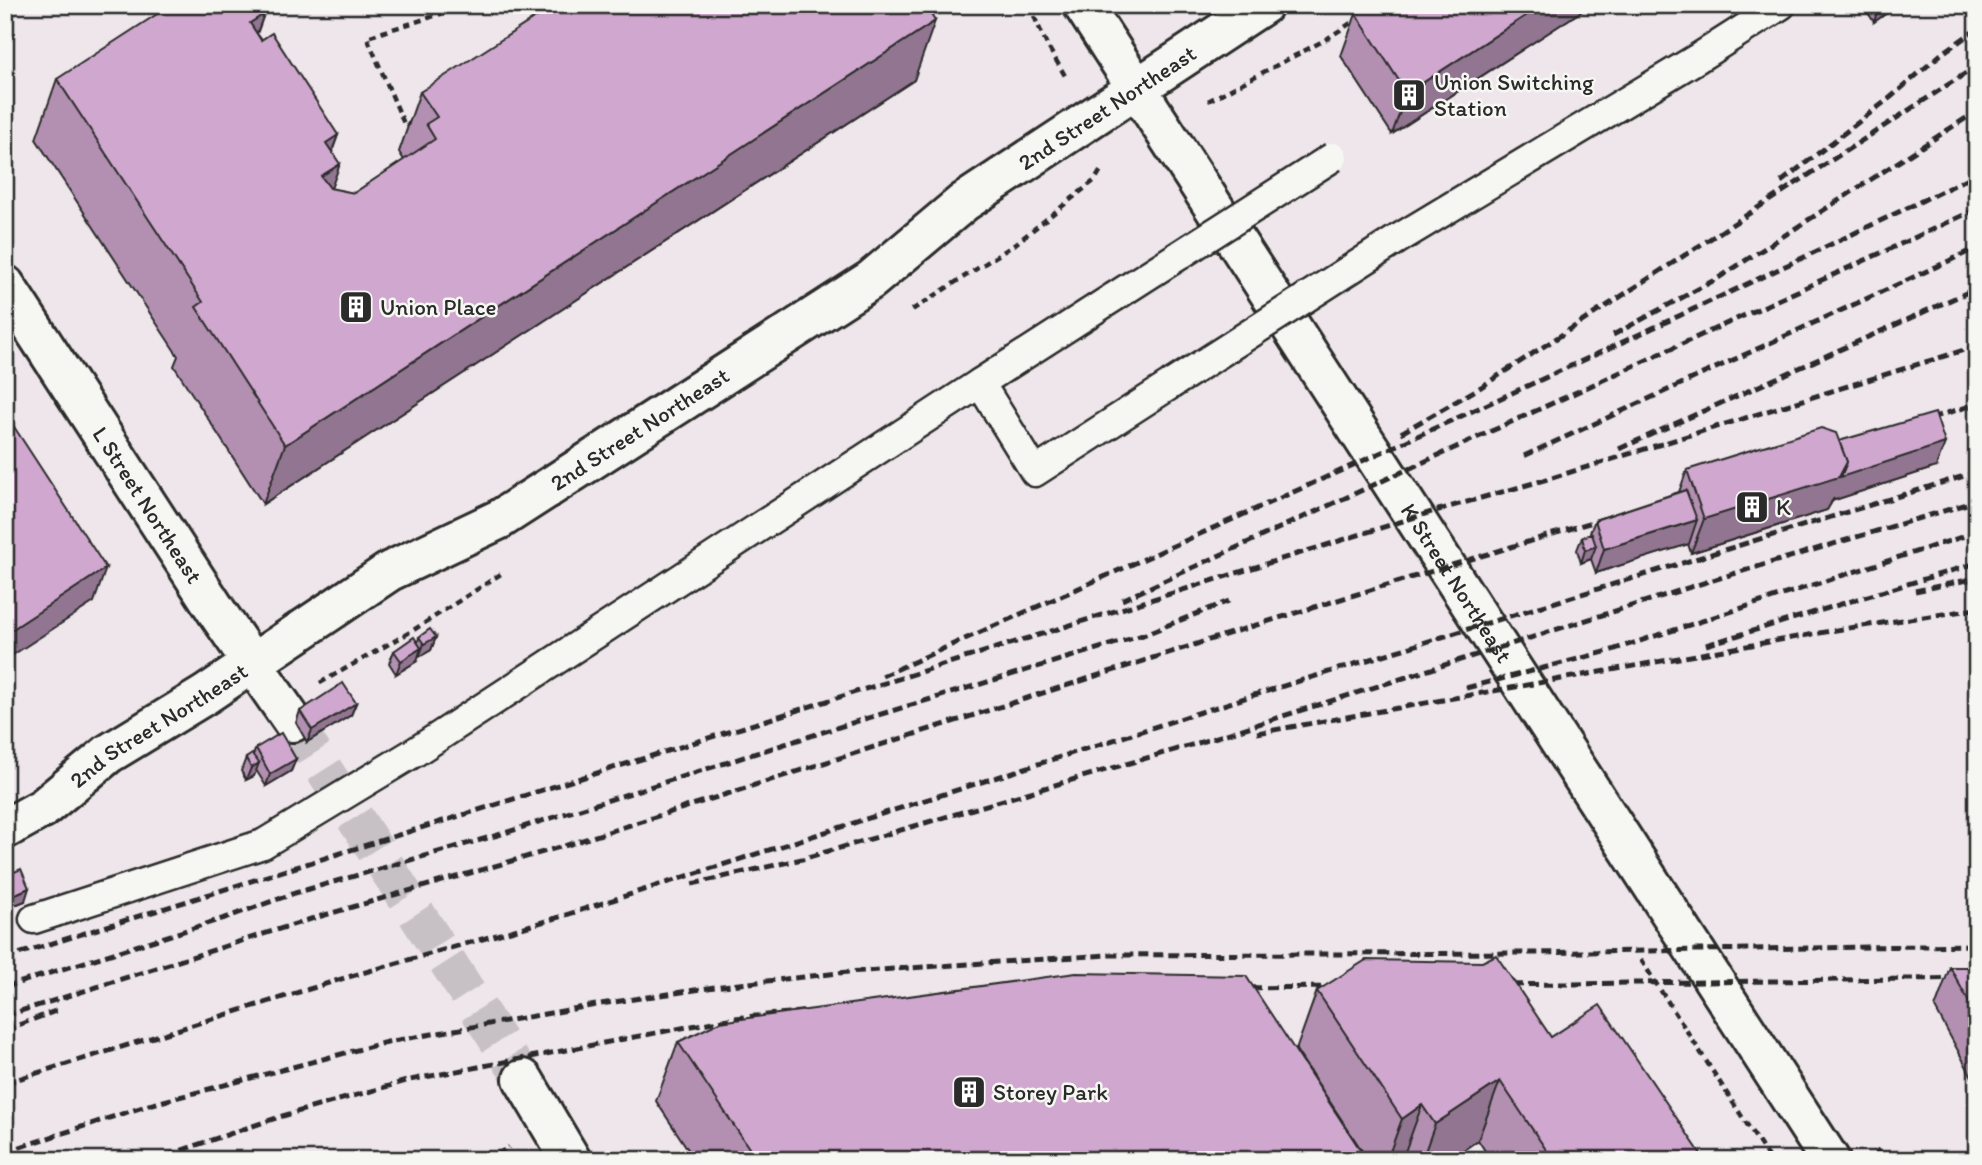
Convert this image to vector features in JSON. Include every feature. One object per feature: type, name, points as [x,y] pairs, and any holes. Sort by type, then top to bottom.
[{"type":"street","name":"K Street Northeast","points":[[1083,5],[1830,1160]]},
{"type":"street","name":"2nd Street Northeast","points":[[5,829],[43,808],[108,754],[253,663],[390,571],[500,519],[871,280],[964,202],[1263,5]]},
{"type":"street","name":"L Street Northeast","points":[[5,285],[293,722]]},
{"type":"street","points":[[523,1079],[571,1160]]},
{"type":"lane","points":[[980,383],[1035,472],[1396,240],[1781,5]]},
{"type":"lane","points":[[34,919],[263,844],[415,752],[980,383],[1334,157]]},
{"type":"path","points":[[416,120],[405,126],[368,37],[470,5]]},
{"type":"path","points":[[1216,97],[1325,40],[1368,12]]},
{"type":"path","points":[[1095,180],[1099,171]]},
{"type":"path","points":[[316,685],[412,631]]},
{"type":"path","points":[[488,1160],[510,1146]]},
{"type":"building","name":"Union Place","points":[[171,5],[258,5],[264,14],[250,23],[261,40],[272,33],[338,135],[326,143],[340,164],[321,176],[330,188],[354,193],[435,139],[426,124],[437,117],[420,92],[555,5],[600,5],[602,9],[608,5],[625,5],[629,12],[639,5],[925,5],[935,21],[285,445],[196,307],[203,302],[57,79]]},
{"type":"building","points":[[1370,5],[1542,5],[1407,93],[1356,14]]},
{"type":"building","points":[[5,413],[106,568],[5,634]]},
{"type":"building","points":[[1935,413],[1945,443],[1841,477],[1847,462],[1839,441]]},
{"type":"building","points":[[1821,428],[1836,433],[1847,462],[1839,477],[1704,519],[1687,470]]},
{"type":"building","points":[[1686,490],[1697,520],[1604,549],[1595,520]]},
{"type":"building","points":[[1592,534],[1596,546],[1585,550],[1582,537]]},
{"type":"building","points":[[430,629],[436,637],[424,644],[419,637]]},
{"type":"building","points":[[414,637],[421,648],[401,661],[394,651]]},
{"type":"building","points":[[343,683],[356,703],[312,730],[300,711]]},
{"type":"building","points":[[281,733],[296,759],[270,774],[256,748]]},
{"type":"building","points":[[252,754],[259,763],[251,768],[246,758]]},
{"type":"building","points":[[21,869],[29,888],[11,896],[5,876]]},
{"type":"building","points":[[1496,955],[1551,1037],[1600,1005],[1705,1160],[1553,1160],[1500,1081],[1435,1124],[1422,1105],[1402,1119],[1317,991],[1366,960],[1482,962]]},
{"type":"building","points":[[1950,967],[1977,967],[1977,1017]]},
{"type":"building","points":[[1076,973],[1246,976],[1367,1160],[757,1160],[678,1042],[720,1022]]},
{"type":"tunnel","points":[[293,722],[523,1079]]},
{"type":"railway","points":[[1781,182],[1891,97],[1940,55],[1977,29]]},
{"type":"railway","points":[[1401,433],[1481,387],[1977,66]]},
{"type":"railway","points":[[1613,335],[1720,277],[1977,111]]},
{"type":"railway","points":[[882,676],[1569,367],[1977,174]]},
{"type":"railway","points":[[1122,600],[1977,209]]},
{"type":"railway","points":[[1524,456],[1977,248]]},
{"type":"railway","points":[[1619,449],[1977,288]]},
{"type":"railway","points":[[5,958],[1435,511],[1555,477],[1977,346]]},
{"type":"railway","points":[[1917,422],[1977,404]]},
{"type":"railway","points":[[5,1083],[348,977],[553,919],[1251,696],[1977,472]]},
{"type":"railway","points":[[692,884],[802,859],[1198,743],[1713,580],[1977,501]]},
{"type":"railway","points":[[5,1016],[311,919],[564,846],[1253,626],[1612,516]]},
{"type":"railway","points":[[1466,688],[1609,651],[1977,532]]},
{"type":"railway","points":[[1706,645],[1977,563]]},
{"type":"railway","points":[[1915,591],[1977,578]]},
{"type":"railway","points":[[5,987],[225,918],[295,893],[498,835],[845,725],[1143,635],[1229,601]]},
{"type":"railway","points":[[1257,733],[1842,629],[1977,609]]},
{"type":"railway","points":[[5,1152],[149,1105],[387,1042],[607,1003],[722,986],[848,972],[1107,955],[1533,953],[1977,945]]},
{"type":"railway","points":[[1498,985],[1977,978]]},
{"type":"railway","points":[[1236,988],[1341,987]]},
{"type":"railway","points":[[5,1030],[61,1009]]},
{"type":"railway","points":[[153,1160],[279,1117],[410,1080],[734,1018],[810,1011]]},
{"type":"place","name":"Union Switching Station","points":[[1409,95]]},
{"type":"place","name":"Union Place","points":[[356,307]]},
{"type":"place","name":"K","points":[[1752,507]]},
{"type":"place","name":"Storey Park","points":[[969,1092]]}]
